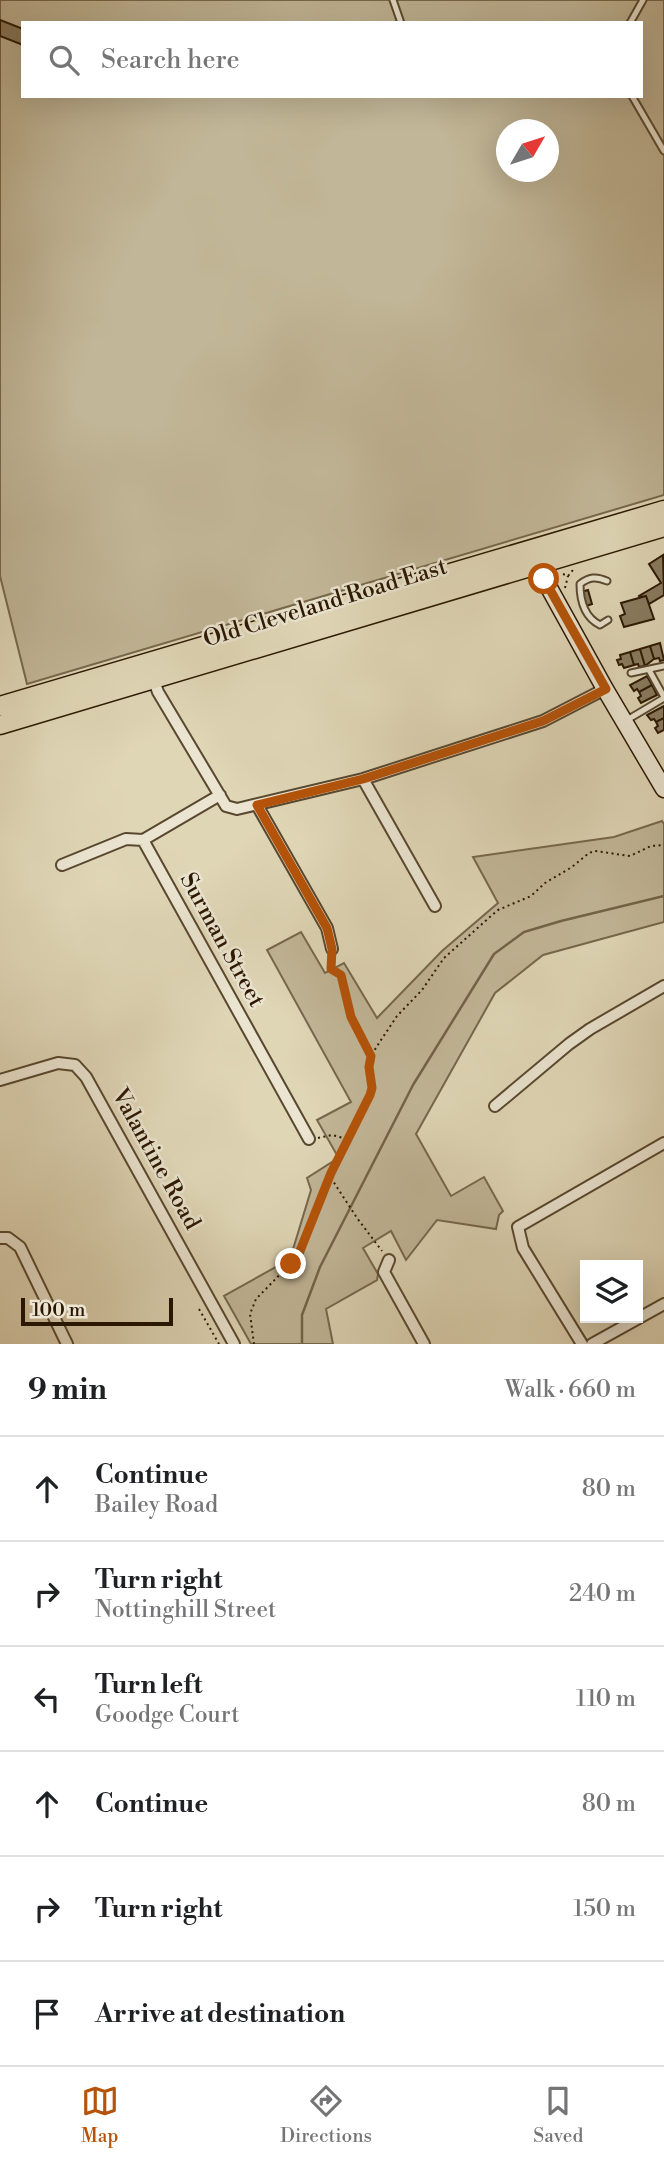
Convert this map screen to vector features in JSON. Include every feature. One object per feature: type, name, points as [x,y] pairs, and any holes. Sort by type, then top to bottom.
[{"type":"main road","name":"Old Cleveland Road East","points":[[532,558],[664,510]]},
{"type":"main road","name":"Old Cleveland Road East","points":[[0,725],[151,671],[532,558],[664,527]]},
{"type":"main road","name":"Old Cleveland Road East","points":[[0,706],[151,671]]},
{"type":"street","points":[[532,558],[664,789]]},
{"type":"street","points":[[151,671],[158,692],[226,806],[237,809],[363,779],[543,721],[606,689]]},
{"type":"street","points":[[363,779],[435,905]]},
{"type":"street","points":[[62,865],[125,839],[143,840],[220,795]]},
{"type":"street","points":[[257,805],[327,928],[332,949]]},
{"type":"street","name":"Surman Street","points":[[143,840],[309,1139]]},
{"type":"street","points":[[495,1106],[590,1029],[664,986]]},
{"type":"street","name":"Valantine Road","points":[[0,1080],[58,1063],[75,1065],[86,1077],[234,1344]]},
{"type":"street","points":[[582,1344],[523,1248],[518,1227],[664,1143]]},
{"type":"street","points":[[0,1238],[8,1238],[20,1247],[67,1344]]},
{"type":"street","points":[[389,1260],[384,1272],[424,1344]]},
{"type":"street","points":[[592,1344],[664,1304]]},
{"type":"lane","points":[[393,0],[400,21]]},
{"type":"lane","points":[[631,21],[643,0]]},
{"type":"lane","points":[[633,98],[664,150]]},
{"type":"lane","points":[[607,581],[599,577],[587,578],[580,584],[580,596],[585,612],[592,621],[600,625],[608,620]]},
{"type":"lane","points":[[631,673],[664,666]]},
{"type":"lane","points":[[625,722],[664,698],[649,670]]},
{"type":"path","points":[[254,1344],[250,1314],[256,1299],[298,1256],[330,1176],[370,1095],[371,1056],[397,1016],[422,990],[444,958],[498,910],[530,896],[589,853],[595,850],[630,856],[651,846],[664,845]]},
{"type":"path","points":[[332,949],[331,969],[341,975],[351,1017],[371,1056]]},
{"type":"path","points":[[309,1139],[332,1135],[348,1139]]},
{"type":"path","points":[[330,1176],[356,1219],[389,1260]]},
{"type":"path","points":[[199,1309],[219,1344]]},
{"type":"shaded area","points":[[0,0],[664,0],[664,495],[27,684],[0,576]]},
{"type":"shaded area","points":[[662,821],[664,922],[543,955],[495,993],[416,1134],[451,1196],[484,1177],[503,1211],[499,1215],[496,1229],[437,1220],[406,1260],[391,1231],[363,1248],[378,1274],[377,1280],[326,1309],[333,1344],[251,1344],[224,1296],[290,1259],[311,1190],[307,1178],[335,1160],[337,1155],[317,1120],[351,1102],[267,950],[301,932],[325,973],[344,963],[377,1018],[442,951],[498,903],[473,857],[614,837]]},
{"type":"building","points":[[0,20],[21,28],[21,44],[0,36]]},
{"type":"building","points":[[663,555],[664,595],[649,604],[646,596],[639,596],[661,583],[649,564]]},
{"type":"building","points":[[588,590],[592,604],[586,606],[581,592]]},
{"type":"building","points":[[646,596],[654,619],[624,627],[620,616],[625,614],[621,603]]},
{"type":"building","points":[[660,643],[664,660],[660,661],[659,658],[654,659],[650,646]]},
{"type":"building","points":[[650,646],[654,659],[645,666],[640,649]]},
{"type":"building","points":[[640,649],[645,666],[639,667],[638,664],[634,665],[630,652]]},
{"type":"building","points":[[630,652],[634,665],[624,668],[617,660],[621,659],[620,655]]},
{"type":"building","points":[[647,676],[652,685],[639,692],[637,689],[634,691],[630,685]]},
{"type":"building","points":[[652,685],[657,695],[641,703],[639,692]]},
{"type":"building","points":[[664,706],[664,718],[656,722],[647,715]]},
{"type":"building","points":[[664,718],[664,730],[658,733],[656,722]]},
{"type":"waterway","points":[[302,1344],[302,1315],[320,1267],[413,1085],[494,954],[524,932],[664,896]]},
{"type":"route","points":[[291,1264],[298,1256],[331,1173],[370,1095],[371,1056],[351,1017],[341,975],[331,969],[332,949],[327,928],[257,805],[363,779],[543,721],[606,689],[544,579]]}]
